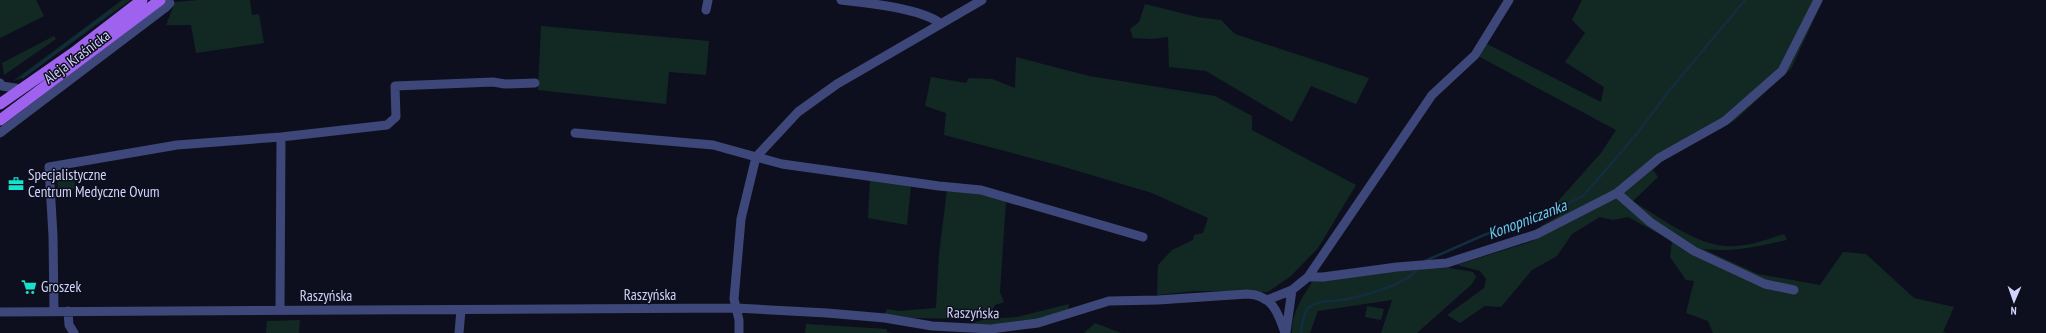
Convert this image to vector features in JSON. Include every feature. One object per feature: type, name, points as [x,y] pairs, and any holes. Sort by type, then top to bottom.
[{"type":"main road","name":"Aleja Kraśnicka","points":[[0,104],[142,0]]},
{"type":"main road","name":"Aleja Kraśnicka","points":[[0,120],[166,1]]},
{"type":"street","points":[[706,10],[708,0]]},
{"type":"street","points":[[841,0],[894,8],[934,18],[940,23]]},
{"type":"street","points":[[739,333],[739,320],[734,299],[742,215],[756,157],[798,112],[837,84],[982,0]]},
{"type":"street","points":[[1285,333],[1277,311],[1267,300],[1292,290],[1308,277],[1432,95],[1475,55],[1509,0]]},
{"type":"street","points":[[1308,277],[1323,277],[1447,263],[1537,234],[1617,193],[1659,158],[1725,121],[1782,71],[1818,0]]},
{"type":"street","name":"Aleja Kraśnicka","points":[[0,134],[166,1]]},
{"type":"street","points":[[54,311],[54,236],[49,168],[177,145],[281,137],[387,125],[396,117],[395,86],[493,82],[505,84],[535,83]]},
{"type":"street","points":[[0,104],[1,85],[21,89]]},
{"type":"street","points":[[575,133],[713,146],[765,160],[798,166],[939,186],[981,190],[1143,237]]},
{"type":"street","points":[[280,310],[281,137]]},
{"type":"street","points":[[1617,193],[1650,222],[1694,251],[1765,284],[1794,290]]},
{"type":"street","points":[[1285,333],[1292,290]]},
{"type":"street","name":"Raszyńska","points":[[0,312],[736,308],[865,316],[933,329],[991,329],[1038,323],[1109,301],[1158,300],[1247,294],[1267,300]]},
{"type":"street","points":[[459,333],[461,310]]},
{"type":"street","points":[[68,311],[69,325],[74,333]]},
{"type":"green space","points":[[0,0],[36,0],[44,16],[0,38]]},
{"type":"green space","points":[[122,0],[131,0],[33,71],[22,78],[13,81]]},
{"type":"green space","points":[[199,0],[250,0],[252,15],[259,14],[264,43],[196,53],[191,25],[166,25],[175,2]]},
{"type":"green space","points":[[1582,0],[1823,0],[1791,69],[1734,121],[1664,159],[1653,170],[1658,177],[1633,201],[1689,235],[1713,244],[1739,246],[1784,234],[1787,240],[1755,247],[1725,250],[1703,249],[1758,274],[1820,285],[1843,252],[1866,254],[1914,298],[1954,307],[1943,332],[1947,333],[1713,333],[1708,321],[1686,313],[1694,281],[1686,280],[1670,257],[1672,241],[1628,217],[1613,220],[1600,217],[1572,234],[1557,256],[1532,270],[1501,307],[1485,306],[1460,323],[1447,315],[1484,288],[1486,279],[1480,271],[1457,265],[1533,241],[1541,226],[1560,215],[1551,209],[1601,153],[1616,130],[1478,56],[1487,44],[1601,102],[1604,87],[1565,62],[1585,33],[1572,20]]},
{"type":"green space","points":[[1145,4],[1197,17],[1221,20],[1235,34],[1369,78],[1356,104],[1311,86],[1292,122],[1206,71],[1169,67],[1168,37],[1152,39],[1133,38],[1130,29],[1139,22]]},
{"type":"green space","points":[[541,26],[709,41],[706,75],[669,72],[666,104],[538,90]]},
{"type":"green space","points":[[54,36],[56,39],[4,75],[2,63]]},
{"type":"green space","points":[[1016,57],[1089,76],[1215,96],[1252,116],[1252,130],[1356,185],[1318,248],[1291,276],[1268,292],[1195,291],[1157,295],[1158,265],[1172,250],[1193,240],[1194,235],[1203,233],[1208,218],[1152,193],[1061,166],[944,135],[946,113],[925,106],[931,77],[966,83],[969,78],[992,79],[1015,88]]},
{"type":"green space","points":[[69,173],[70,179],[74,179],[76,189],[58,190],[57,178],[60,174]]},
{"type":"green space","points":[[870,179],[911,186],[907,225],[868,218]]},
{"type":"green space","points":[[947,190],[970,191],[1006,201],[1000,292],[1004,302],[995,305],[987,319],[1017,317],[1069,304],[1068,310],[1044,319],[1019,323],[968,325],[985,319],[912,318],[885,314],[887,309],[898,311],[936,308],[939,254]]},
{"type":"green space","points":[[1450,268],[1473,272],[1476,277],[1472,284],[1417,333],[1381,333],[1392,300],[1318,311],[1310,333],[1292,333],[1295,313],[1312,282],[1413,269]]},
{"type":"green space","points":[[1367,306],[1384,309],[1381,320],[1365,317]]},
{"type":"green space","points":[[300,320],[299,333],[266,333],[267,321]]},
{"type":"green space","points":[[1095,323],[1121,333],[1084,333]]},
{"type":"green space","points":[[806,324],[887,329],[887,332],[893,333],[805,333]]},
{"type":"waterway","name":"Konopniczanka","points":[[1425,261],[1484,235],[1555,211],[1584,195],[1636,135],[1669,91],[1745,0]]},
{"type":"waterway","points":[[23,77],[111,11]]},
{"type":"waterway","name":"Konopniczanka","points":[[1301,333],[1305,312],[1309,307],[1321,302],[1338,301],[1373,293],[1405,279],[1419,267]]},
{"type":"place","name":"Specjalistyczne Centrum Medyczne Ovum","points":[[16,184]]},
{"type":"place","name":"Groszek","points":[[29,287]]}]
